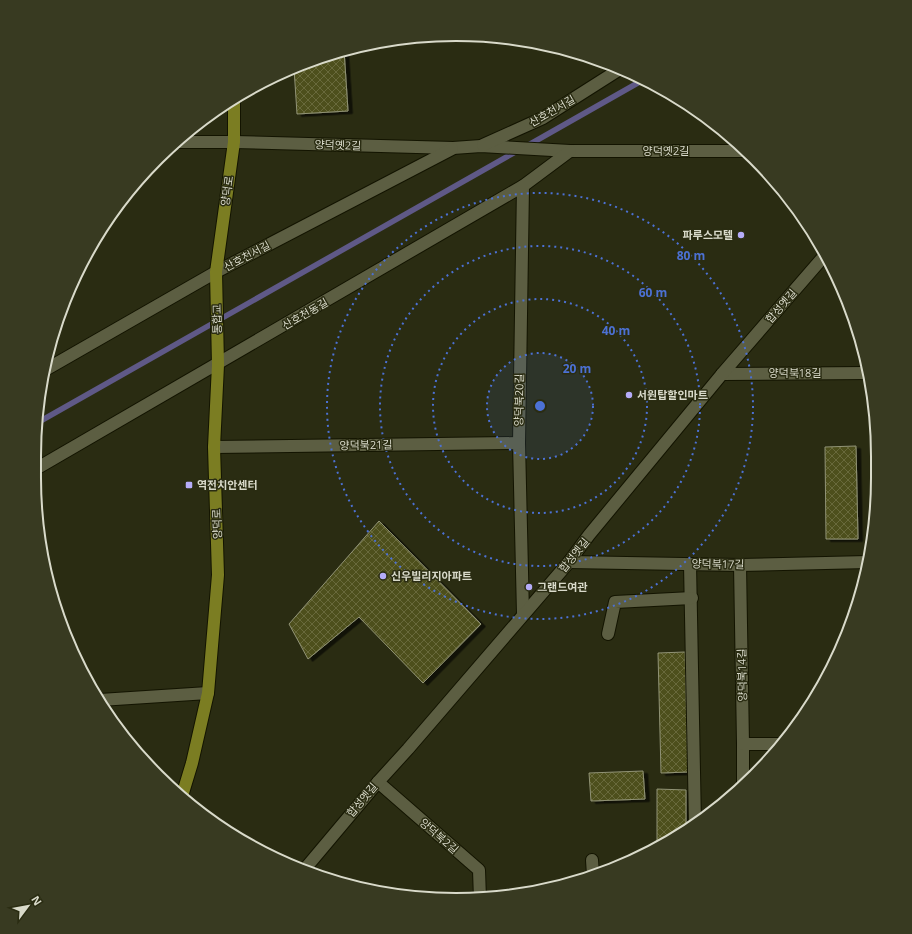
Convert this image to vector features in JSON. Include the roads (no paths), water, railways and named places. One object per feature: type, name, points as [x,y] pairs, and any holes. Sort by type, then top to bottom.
[{"type":"main road","name":"양덕로","points":[[216,278],[234,142],[234,106]]},
{"type":"main road","name":"통합교","points":[[216,278],[218,360]]},
{"type":"main road","name":"양덕로","points":[[183,791],[192,763],[208,693],[218,575],[214,447],[218,360]]},
{"type":"street","name":"산호천서길","points":[[481,146],[543,118],[614,73]]},
{"type":"street","name":"양덕옛2길","points":[[184,142],[453,148],[481,146],[566,150],[737,151]]},
{"type":"street","name":"산호천서길","points":[[51,367],[453,148]]},
{"type":"street","name":"산호천동길","points":[[41,466],[218,360],[522,186],[566,150]]},
{"type":"street","name":"양덕북20길","points":[[522,186],[519,443],[523,614]]},
{"type":"street","name":"합성옛길","points":[[308,865],[378,782],[569,562],[589,535],[722,374],[821,260]]},
{"type":"street","name":"양덕북18길","points":[[722,374],[863,373]]},
{"type":"street","name":"양덕북21길","points":[[214,447],[519,443]]},
{"type":"street","name":"양덕북17길","points":[[569,562],[740,565],[862,562]]},
{"type":"street","points":[[690,564],[692,598],[695,817]]},
{"type":"street","name":"양덕북14길","points":[[740,565],[742,778]]},
{"type":"street","points":[[608,634],[615,602],[692,598]]},
{"type":"street","points":[[105,700],[208,693]]},
{"type":"street","points":[[743,744],[774,744]]},
{"type":"street","name":"양덕북2길","points":[[378,782],[479,870],[480,892]]},
{"type":"street","points":[[592,860],[593,870]]},
{"type":"waterway","points":[[525,147],[638,83]]},
{"type":"waterway","points":[[43,420],[517,151]]},
{"type":"place","name":"파루스모텔","points":[[741,235]]},
{"type":"place","name":"서원탑할인마트","points":[[629,395]]},
{"type":"place","name":"역전치안센터","points":[[189,485]]},
{"type":"place","name":"신우빌리지아파트","points":[[383,576]]},
{"type":"place","name":"그랜드여관","points":[[529,587]]}]
